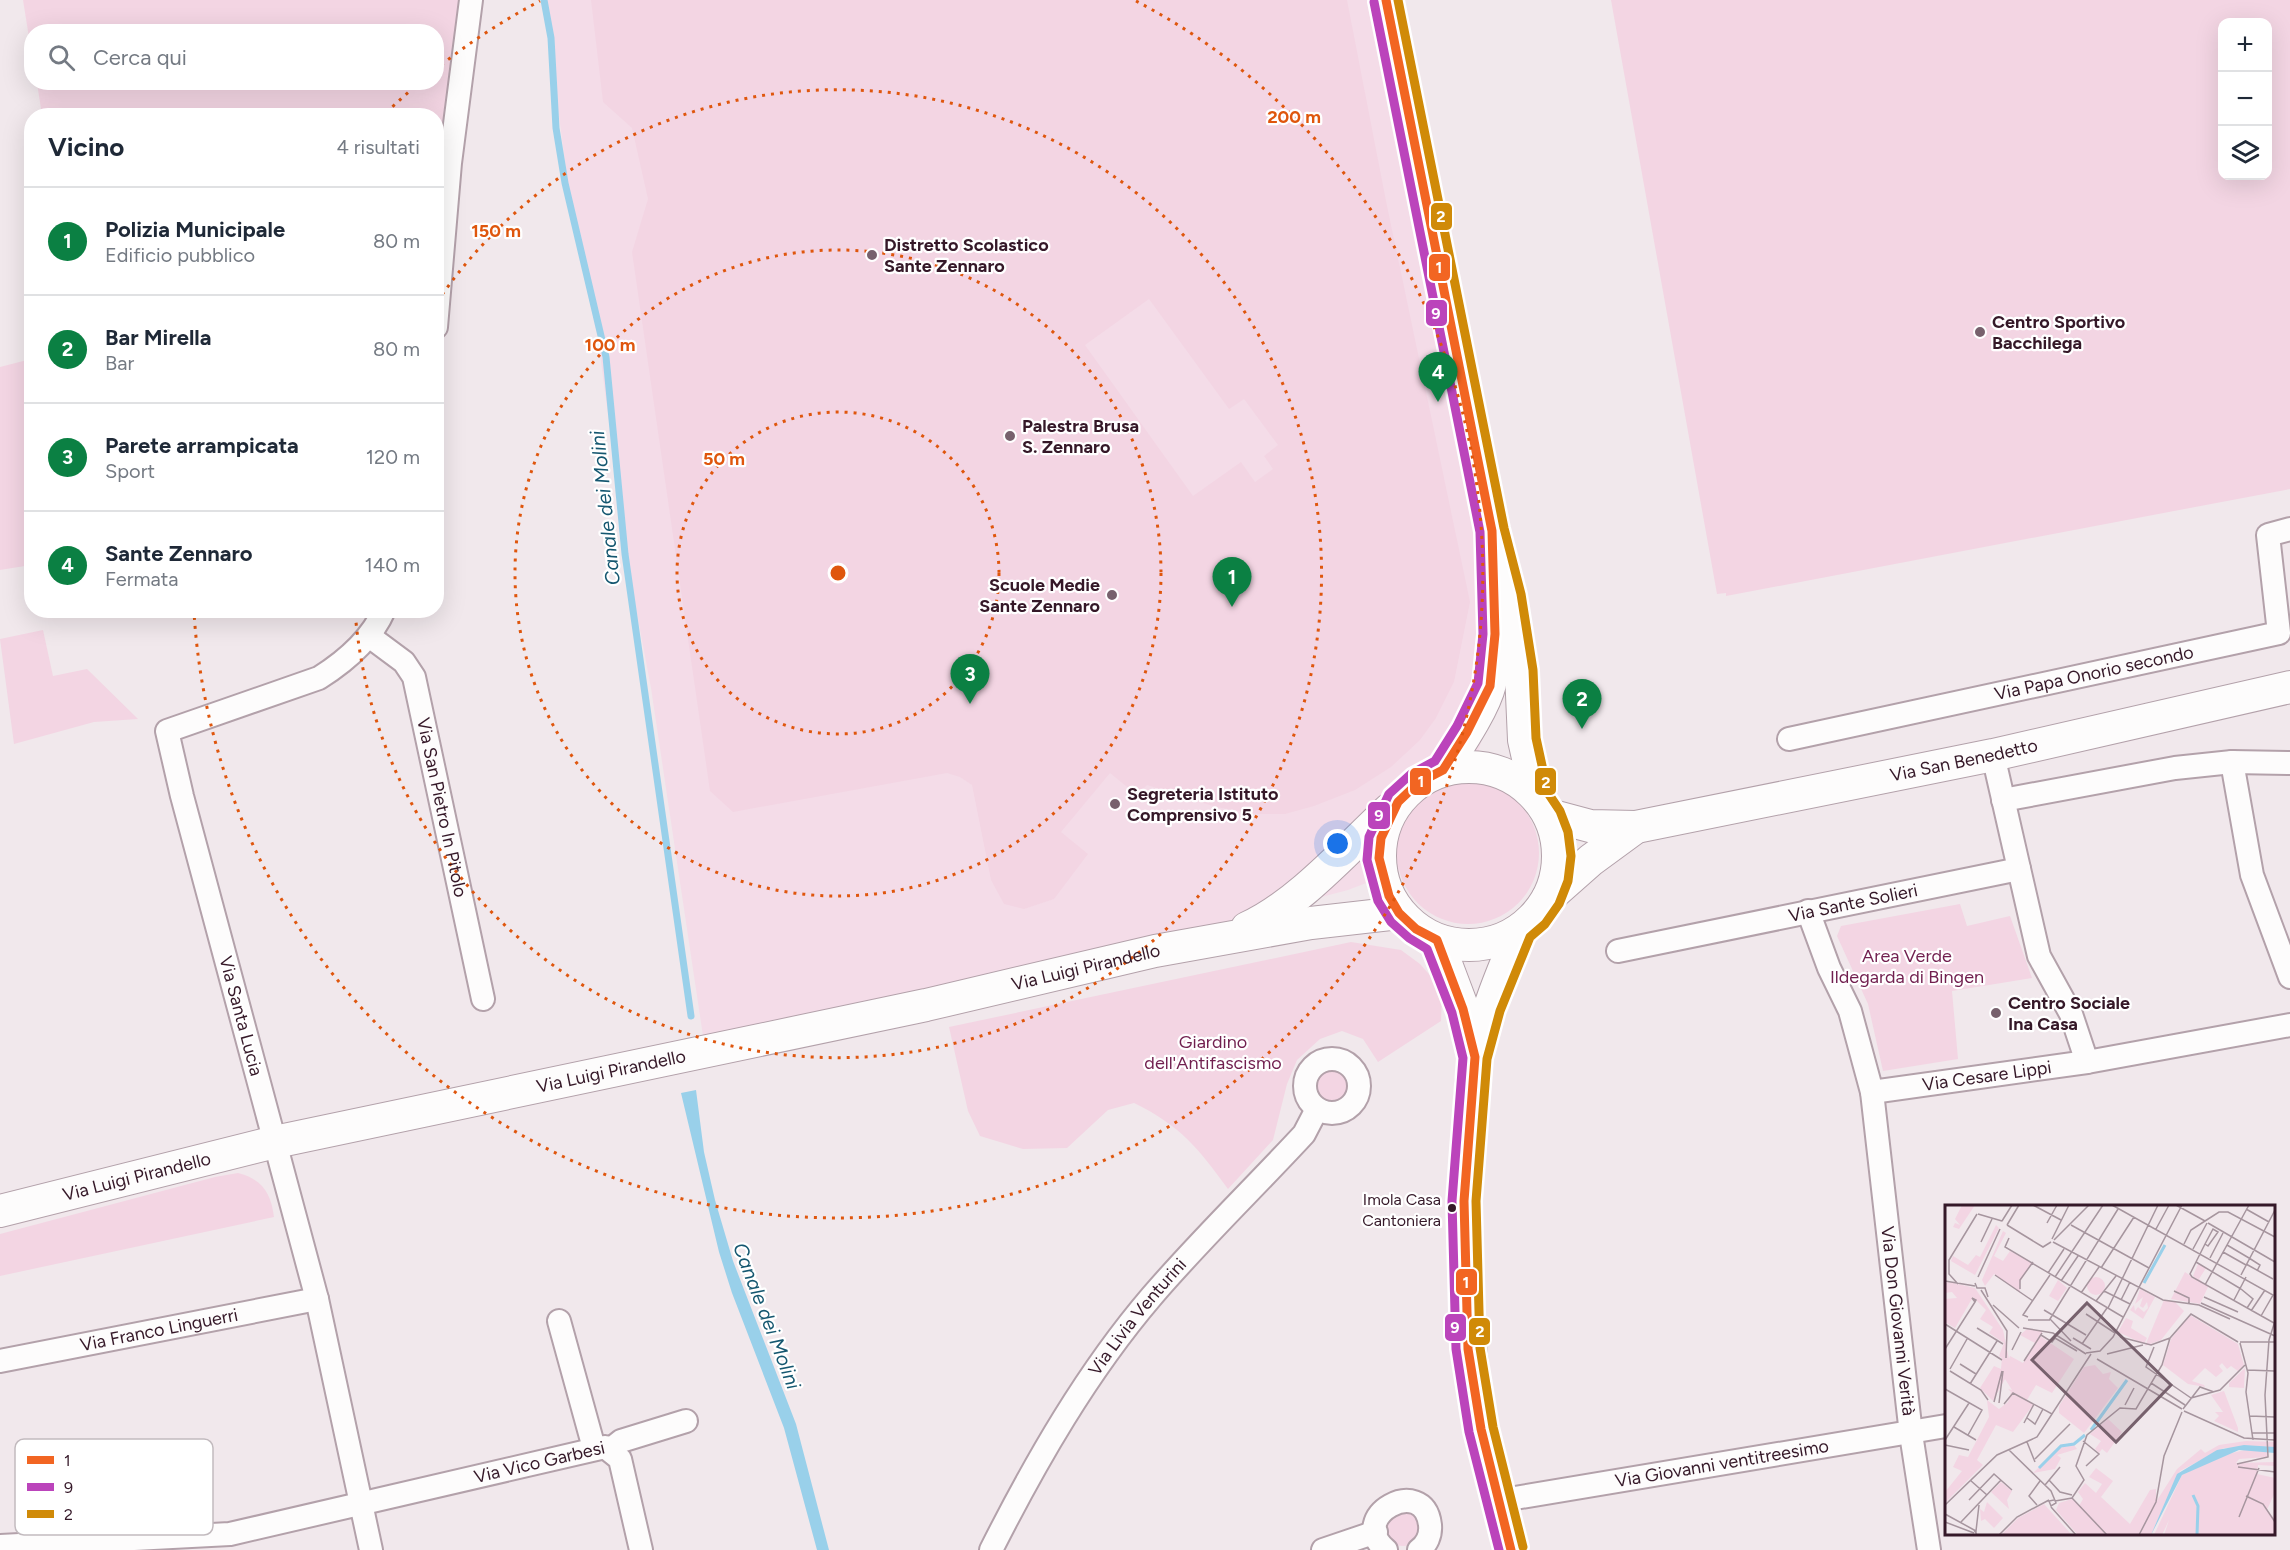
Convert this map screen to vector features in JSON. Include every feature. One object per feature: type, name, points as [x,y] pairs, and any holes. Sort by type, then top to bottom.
[{"type":"street","points":[[444,233],[450,163],[471,0]]},
{"type":"street","points":[[1386,0],[1492,531],[1509,596],[1521,672],[1524,740],[1543,807],[1556,835],[1558,857],[1556,878],[1548,898],[1536,916],[1520,930],[1500,940],[1479,945],[1458,945],[1437,940],[1416,929],[1400,913],[1389,896],[1379,858],[1381,838],[1398,802],[1418,783],[1443,770],[1463,767],[1484,768],[1504,773],[1522,783],[1543,807]]},
{"type":"street","name":"Via Papa Onorio secondo","points":[[1789,739],[2279,633],[2268,535],[2290,529]]},
{"type":"street","points":[[1443,770],[1467,732],[1490,686],[1495,634],[1492,531]]},
{"type":"street","name":"Via Santa Lucia","points":[[371,1550],[317,1299],[182,796],[167,731],[320,678],[337,667],[369,636],[379,618]]},
{"type":"street","name":"Via San Pietro In Pitolo","points":[[369,636],[404,662],[414,677],[483,999]]},
{"type":"street","points":[[1490,686],[1521,672]]},
{"type":"street","name":"Via San Benedetto","points":[[1543,807],[1590,826],[1636,827],[1993,755],[2290,687]]},
{"type":"street","points":[[1993,755],[2039,956],[2071,1014],[2088,1062]]},
{"type":"street","points":[[2003,800],[2175,768],[2232,762],[2290,763]]},
{"type":"street","points":[[2232,762],[2252,875],[2290,977]]},
{"type":"street","name":"Via Luigi Pirandello","points":[[1223,939],[1262,922],[1292,899],[1398,802]]},
{"type":"street","name":"Via San Benedetto","points":[[1548,898],[1591,860],[1636,827]]},
{"type":"street","name":"Via Sante Solieri","points":[[1618,951],[2019,868]]},
{"type":"street","points":[[1808,911],[1829,968],[1850,1011],[1872,1092]]},
{"type":"street","name":"Via Luigi Pirandello","points":[[0,1211],[275,1142],[914,1007],[1155,951],[1311,923],[1400,913]]},
{"type":"street","points":[[1511,1550],[1480,1429],[1468,1349],[1464,1277],[1464,1201],[1475,1057],[1489,1006],[1520,930]]},
{"type":"street","points":[[1437,940],[1462,1009],[1475,1057]]},
{"type":"street","name":"Via Cesare Lippi","points":[[1872,1092],[2088,1062],[2290,1025]]},
{"type":"street","name":"Via Don Giovanni Verità","points":[[1872,1092],[1911,1434],[1929,1550]]},
{"type":"street","name":"Via Livia Venturini","points":[[991,1550],[1079,1393],[1151,1297],[1304,1134],[1317,1109]]},
{"type":"street","name":"Via Franco Linguerri","points":[[0,1361],[317,1299]]},
{"type":"street","points":[[559,1321],[602,1449],[686,1421]]},
{"type":"street","name":"Via Giovanni ventitreesimo","points":[[1497,1501],[1911,1434],[1945,1426]]},
{"type":"street","name":"Via Vico Garbesi","points":[[213,1535],[230,1534],[602,1449],[620,1459],[641,1550]]},
{"type":"street","points":[[1323,1550],[1381,1541],[1376,1522],[1386,1507],[1394,1502],[1412,1502],[1426,1514],[1430,1522],[1428,1540],[1419,1550]]},
{"type":"street","name":"Via Vico Garbesi","points":[[0,1546],[211,1535]]},
{"type":"shaded area","points":[[544,0],[1379,0],[1498,612],[1488,713],[1455,849],[1348,890],[1025,975],[703,1036],[651,688],[628,566],[598,339],[574,232]]},
{"type":"green space","points":[[23,0],[461,0],[444,119],[444,108],[41,108],[38,90],[444,90],[444,24],[27,24]]},
{"type":"green space","points":[[591,0],[1347,0],[1386,201],[1470,602],[1454,682],[1436,718],[1420,740],[1391,767],[1355,790],[1314,806],[1285,814],[1258,814],[1216,807],[1147,785],[1137,795],[1110,773],[1061,832],[1088,854],[1054,899],[1024,909],[1004,904],[991,880],[972,785],[960,777],[947,773],[733,812],[710,791],[632,252],[648,199],[632,128],[603,102]],"holes":[[[1149,299],[1229,409],[1244,399],[1278,445],[1264,456],[1273,469],[1255,482],[1241,462],[1193,496],[1085,345]]]},
{"type":"green space","name":"Centro Sportivo Bacchilega","points":[[1611,0],[2290,0],[2290,489],[1726,596],[1726,593],[1717,594]]},
{"type":"green space","points":[[24,361],[24,566],[0,570],[0,367]]},
{"type":"green space","points":[[43,630],[53,676],[87,669],[138,719],[94,722],[14,744],[0,639]]},
{"type":"green space","points":[[1468,782],[1495,788],[1518,803],[1533,826],[1539,853],[1533,880],[1518,903],[1495,918],[1468,924],[1441,918],[1418,903],[1403,880],[1397,853],[1403,826],[1418,803],[1441,788]]},
{"type":"green space","name":"Area Verde Ildegarda di Bingen","points":[[1960,904],[1967,926],[2010,916],[2032,978],[1952,991],[1958,1059],[1883,1071],[1868,1004],[1837,936],[1841,926]]},
{"type":"green space","name":"Giardino dell'Antifascismo","points":[[1351,942],[1401,950],[1420,964],[1435,981],[1442,995],[1441,1021],[1378,1062],[1363,1039],[1342,1031],[1320,1039],[1297,1060],[1287,1084],[1273,1140],[1228,1189],[1187,1139],[1164,1120],[1134,1103],[1108,1110],[1067,1148],[1023,1149],[980,1136],[968,1111],[949,1027]]},
{"type":"green space","points":[[1333,1064],[1341,1065],[1348,1070],[1353,1077],[1353,1093],[1348,1100],[1341,1105],[1333,1106],[1325,1105],[1318,1100],[1313,1093],[1312,1085],[1313,1077],[1318,1070],[1325,1065]]},
{"type":"green space","points":[[238,1173],[253,1179],[264,1188],[268,1194],[274,1217],[0,1276],[0,1234],[215,1177]]},
{"type":"green space","points":[[1403,1512],[1415,1517],[1420,1529],[1415,1541],[1403,1546],[1391,1541],[1386,1529],[1391,1517]]},
{"type":"water","points":[[696,1090],[704,1152],[715,1200],[733,1261],[796,1424],[829,1550],[817,1550],[784,1428],[732,1293],[719,1252],[681,1093]]},
{"type":"waterway","name":"Canale dei Molini","points":[[544,0],[551,38],[556,128],[565,183],[606,357],[625,554],[691,1016]]},
{"type":"transit line","name":"1","points":[[1386,0],[1492,531],[1495,634],[1490,686],[1467,732],[1443,770],[1418,783],[1398,802],[1381,838],[1379,858],[1389,896],[1399,913],[1416,929],[1437,940],[1463,1009],[1475,1057],[1464,1201],[1468,1349],[1481,1429],[1511,1550]]},
{"type":"transit line","name":"2","points":[[1398,0],[1504,528],[1521,594],[1533,670],[1536,738],[1548,793],[1560,811],[1568,832],[1571,856],[1568,881],[1559,904],[1545,924],[1530,937],[1500,1011],[1487,1059],[1476,1201],[1480,1348],[1493,1427],[1523,1547]]},
{"type":"transit line","name":"9","points":[[1374,2],[1480,532],[1483,634],[1478,683],[1457,726],[1435,761],[1411,774],[1389,794],[1369,837],[1367,860],[1378,901],[1391,922],[1409,938],[1427,949],[1452,1013],[1463,1058],[1452,1201],[1456,1349],[1469,1432],[1499,1550]]},
{"type":"place","name":"Distretto Scolastico Sante Zennaro","points":[[872,255]]},
{"type":"place","name":"Centro Sportivo Bacchilega","points":[[1980,332]]},
{"type":"place","name":"Sante Zennaro","points":[[1438,402]]},
{"type":"place","name":"Palestra Brusa S. Zennaro","points":[[1010,436]]},
{"type":"place","name":"Scuole Medie Sante Zennaro","points":[[1112,595]]},
{"type":"place","name":"Polizia Municipale","points":[[1232,607]]},
{"type":"place","name":"Parete arrampicata","points":[[970,704]]},
{"type":"place","name":"Bar Mirella","points":[[1582,729]]},
{"type":"place","name":"Segreteria Istituto Comprensivo 5","points":[[1115,804]]},
{"type":"place","name":"Centro Sociale Ina Casa","points":[[1996,1013]]},
{"type":"place","name":"Imola Casa Cantoniera","points":[[1452,1208]]}]
